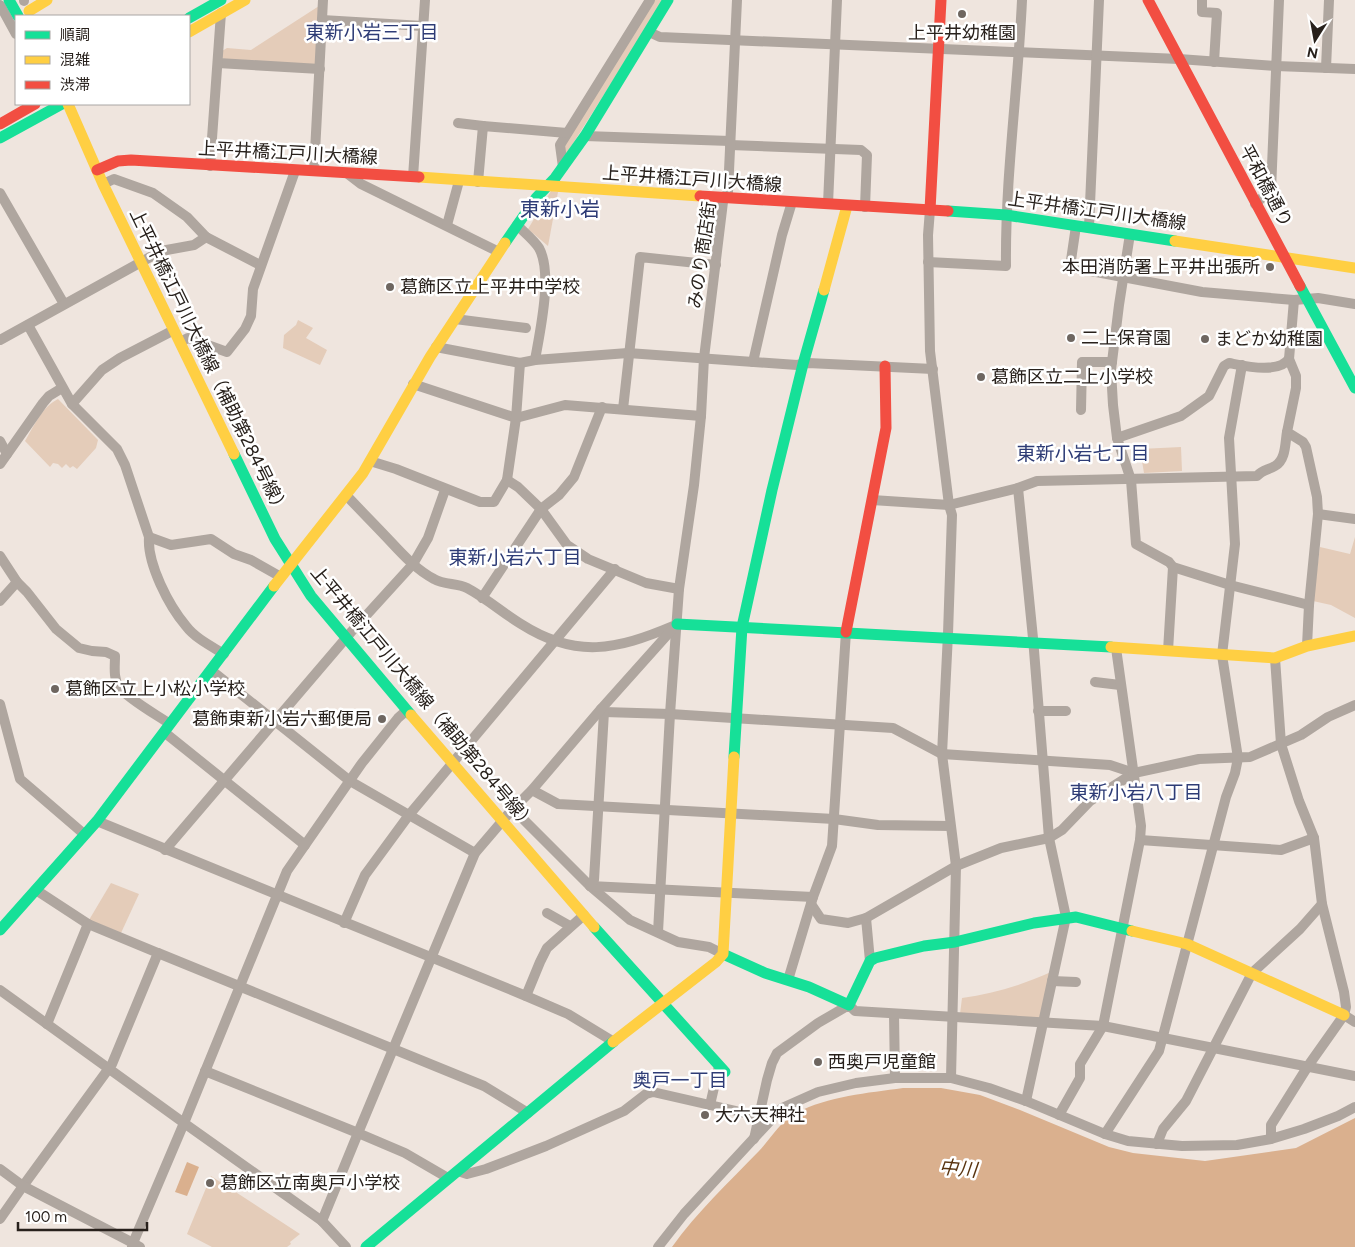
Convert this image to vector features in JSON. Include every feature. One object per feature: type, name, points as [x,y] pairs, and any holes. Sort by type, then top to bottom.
[{"type":"street","points":[[9,0],[25,7],[47,0]]},
{"type":"street","points":[[190,17],[222,0]]},
{"type":"street","points":[[190,31],[245,0]]},
{"type":"street","points":[[314,171],[323,0]]},
{"type":"street","points":[[413,177],[425,0]]},
{"type":"street","points":[[563,167],[560,145],[650,0]]},
{"type":"street","points":[[0,930],[36,890],[68,850],[97,821],[212,671],[290,565],[346,495],[370,461],[436,347],[536,198],[563,167],[585,136],[668,0]]},
{"type":"street","name":"みのり商店街","points":[[658,932],[679,589],[702,416],[704,358],[723,202],[728,192],[737,0]]},
{"type":"street","points":[[828,204],[838,0]]},
{"type":"street","points":[[941,0],[928,223],[928,262],[930,351],[949,505],[952,515],[942,754],[956,866],[951,1078]]},
{"type":"street","points":[[928,262],[1006,266],[1006,215],[1022,0]]},
{"type":"street","points":[[1089,227],[1099,0]]},
{"type":"street","name":"平和橋通り","points":[[1148,0],[1255,204],[1355,388]]},
{"type":"street","points":[[1202,0],[1202,12],[1217,13],[1214,62]]},
{"type":"street","points":[[1255,204],[1271,190],[1279,0]]},
{"type":"street","points":[[1326,68],[1329,0]]},
{"type":"street","points":[[0,5],[15,32]]},
{"type":"street","points":[[210,166],[222,13]]},
{"type":"street","points":[[322,20],[423,26]]},
{"type":"street","points":[[649,32],[660,37],[835,46],[1179,59],[1355,69]]},
{"type":"street","points":[[218,64],[320,69]]},
{"type":"street","points":[[0,124],[33,105]]},
{"type":"street","points":[[0,138],[60,105]]},
{"type":"street","points":[[68,105],[97,170]]},
{"type":"street","points":[[458,124],[567,133]]},
{"type":"street","points":[[478,182],[483,126]]},
{"type":"street","points":[[585,136],[861,150],[867,155],[865,207]]},
{"type":"street","name":"上平井橋江戸川大橋線","points":[[97,170],[118,161],[131,160],[1006,215],[1355,268]]},
{"type":"street","name":"上平井橋江戸川大橋線（補助第284号線）","points":[[97,170],[275,539],[311,596],[501,822],[722,1069]]},
{"type":"street","points":[[180,342],[188,338],[227,352],[245,329],[251,316],[253,289],[260,265],[295,171]]},
{"type":"street","points":[[347,174],[361,184],[447,225],[498,252]]},
{"type":"street","points":[[103,184],[114,179],[153,193],[187,217],[206,238],[260,265]]},
{"type":"street","points":[[447,225],[459,181]]},
{"type":"street","points":[[0,193],[64,304]]},
{"type":"street","points":[[753,362],[782,235],[792,202]]},
{"type":"street","points":[[366,1247],[661,1003],[716,962],[723,954],[742,627],[772,490],[803,364],[847,206]]},
{"type":"street","points":[[517,225],[538,247],[545,265],[543,313],[535,360]]},
{"type":"street","points":[[1076,226],[1070,266],[1202,292],[1294,300],[1318,298],[1355,304]]},
{"type":"street","points":[[1130,234],[1112,362],[1113,405],[1117,438],[1131,480],[1136,544],[1168,562],[1173,568],[1309,605]]},
{"type":"street","points":[[0,340],[161,251],[194,245],[206,238]]},
{"type":"street","points":[[623,409],[640,257],[716,265]]},
{"type":"street","points":[[872,500],[949,505],[1018,488],[1037,481],[1257,476],[1261,472],[1275,466],[1281,461],[1283,456],[1296,388],[1296,376],[1289,359],[1294,300]]},
{"type":"street","points":[[455,319],[526,328]]},
{"type":"street","points":[[28,325],[72,404],[117,449],[125,465],[149,537],[148,544],[153,566],[171,604],[186,627],[224,654]]},
{"type":"street","points":[[72,404],[102,370],[120,358],[174,330]]},
{"type":"street","points":[[436,347],[520,363],[535,360],[628,353],[753,362],[933,369]]},
{"type":"street","points":[[1117,438],[1180,416],[1209,396],[1224,366],[1229,363],[1272,368],[1282,365],[1289,359]]},
{"type":"street","points":[[1082,410],[1082,362],[1112,362]]},
{"type":"street","points":[[370,461],[396,469],[445,490],[480,502],[494,502],[507,480],[516,418],[520,363]]},
{"type":"street","points":[[1104,1134],[1159,1051],[1238,758],[1222,655],[1235,544],[1228,438],[1242,365]]},
{"type":"street","points":[[788,980],[812,901],[832,846],[846,632],[886,428],[886,366]]},
{"type":"street","points":[[413,384],[516,418],[565,405],[702,416]]},
{"type":"street","points":[[0,464],[43,403],[49,396],[62,388]]},
{"type":"street","points":[[482,598],[542,509],[559,495],[574,477],[602,408]]},
{"type":"street","points":[[1287,432],[1303,442],[1306,447],[1317,497],[1318,514],[1307,646]]},
{"type":"street","points":[[0,442],[7,454]]},
{"type":"street","points":[[507,480],[518,486],[542,509],[567,545],[588,559],[646,583],[679,589]]},
{"type":"street","points":[[1018,488],[1049,838],[1066,917],[1026,1101]]},
{"type":"street","points":[[165,850],[346,638],[413,564],[428,538],[445,490]]},
{"type":"street","points":[[346,495],[413,564],[436,580],[466,588],[522,625],[554,642],[576,646],[602,648],[621,645],[645,638],[677,624],[846,632],[1276,658],[1307,646],[1355,636]]},
{"type":"street","points":[[1318,514],[1355,519]]},
{"type":"street","points":[[149,537],[171,545],[211,538],[234,554],[252,560],[281,577]]},
{"type":"street","points":[[0,556],[17,582],[56,629],[79,648],[106,652],[115,656],[115,675],[119,686],[126,694],[224,780],[306,845]]},
{"type":"street","points":[[1168,651],[1173,568]]},
{"type":"street","points":[[344,923],[365,875],[409,815],[615,570]]},
{"type":"street","points":[[0,602],[17,582]]},
{"type":"street","points":[[322,1221],[475,853],[603,711],[677,624]]},
{"type":"street","points":[[1060,1115],[1080,1078],[1080,1064],[1103,1026],[1140,840],[1141,826],[1116,648]]},
{"type":"street","points":[[1271,1139],[1271,1126],[1308,1066],[1344,1015],[1346,1007],[1322,904],[1314,838],[1299,801],[1281,744],[1276,658]]},
{"type":"street","points":[[212,671],[350,781],[475,853]]},
{"type":"street","points":[[1095,682],[1120,684]]},
{"type":"street","points":[[0,704],[20,779],[84,834]]},
{"type":"street","points":[[812,901],[821,919],[848,923],[866,918],[956,866],[1001,848],[1049,838],[1062,830],[1090,802],[1134,773],[1199,759],[1250,757],[1301,735],[1328,717],[1355,706]]},
{"type":"street","points":[[0,1169],[23,1186],[135,1246],[287,871],[350,781],[398,718],[407,710]]},
{"type":"street","points":[[603,711],[893,728],[942,754],[1110,765],[1134,773]]},
{"type":"street","points":[[590,886],[594,880],[600,806],[603,711]]},
{"type":"street","points":[[1038,711],[1066,711]]},
{"type":"street","points":[[532,790],[558,804],[834,819],[878,825],[950,826]]},
{"type":"street","points":[[513,809],[590,886],[630,920],[678,942],[710,947],[723,954],[809,987],[849,1006],[855,1011],[1103,1026],[1355,1076]]},
{"type":"street","points":[[97,821],[526,996],[568,1014],[614,1042]]},
{"type":"street","points":[[1140,840],[1281,850],[1314,838]]},
{"type":"street","points":[[590,886],[727,893],[812,901]]},
{"type":"street","points":[[36,890],[88,924],[484,1086],[528,1113]]},
{"type":"street","points":[[1157,1144],[1163,1129],[1186,1101],[1252,973],[1300,929],[1322,904]]},
{"type":"street","points":[[547,914],[570,926]]},
{"type":"street","points":[[526,996],[547,948],[584,915]]},
{"type":"street","points":[[870,962],[881,956],[924,946],[955,942],[1066,917],[1076,917],[1187,944],[1344,1015],[1355,1022]]},
{"type":"street","points":[[754,1140],[772,1063],[777,1053],[818,1023],[849,1006],[870,962],[866,918]]},
{"type":"street","points":[[47,1024],[88,924]]},
{"type":"street","points":[[0,1219],[109,1070],[158,953]]},
{"type":"street","points":[[1052,981],[1076,982]]},
{"type":"street","points":[[0,990],[322,1221],[346,1247]]},
{"type":"street","points":[[894,1014],[895,1078]]},
{"type":"street","points":[[710,1105],[722,1069]]},
{"type":"street","points":[[205,1071],[405,1153],[448,1178]]},
{"type":"street","points":[[458,1170],[467,1174],[486,1169],[546,1146],[624,1111],[646,1094],[653,1092],[759,1114],[782,1108],[818,1092],[856,1083],[895,1078],[951,1078],[989,1088],[1026,1101],[1104,1134],[1128,1141],[1196,1147],[1237,1146],[1271,1139],[1304,1129],[1338,1116],[1355,1107]]},
{"type":"street","points":[[658,1247],[684,1214],[782,1108]]},
{"type":"shaded area","points":[[654,0],[664,0],[565,156],[564,144]]},
{"type":"shaded area","points":[[319,6],[319,68],[225,61],[222,57],[222,51],[227,48],[251,50]]},
{"type":"shaded area","points":[[551,191],[558,192],[548,246],[528,229]]},
{"type":"shaded area","points":[[298,320],[313,328],[306,338],[327,350],[320,365],[283,348],[284,335],[296,325]]},
{"type":"shaded area","points":[[58,399],[98,440],[96,448],[77,469],[73,466],[70,468],[66,464],[62,468],[58,464],[53,463],[50,467],[25,441],[43,412],[52,402]]},
{"type":"shaded area","points":[[1181,447],[1182,471],[1144,473],[1140,449]]},
{"type":"shaded area","points":[[1355,537],[1355,618],[1331,605],[1313,601],[1320,547],[1350,554]]},
{"type":"shaded area","points":[[111,883],[139,894],[121,933],[89,920]]},
{"type":"shaded area","points":[[1051,972],[1042,1019],[960,1014],[962,998],[1007,988]]},
{"type":"shaded area","points":[[211,1176],[300,1234],[287,1247],[212,1247],[187,1234]]},
{"type":"water","name":"中川","points":[[903,1088],[941,1088],[980,1095],[1109,1147],[1133,1153],[1205,1161],[1296,1148],[1355,1118],[1355,1247],[672,1247],[703,1209],[790,1117],[808,1107],[835,1099]]},
{"type":"water","points":[[187,1162],[199,1167],[187,1196],[175,1192]]},
{"type":"traffic: fast","points":[[9,0],[17,15]]},
{"type":"traffic: fast","points":[[190,17],[221,0]]},
{"type":"traffic: fast","points":[[505,243],[536,198],[555,178],[585,136],[668,0]]},
{"type":"traffic: fast","points":[[0,138],[60,105]]},
{"type":"traffic: fast","points":[[948,211],[1006,215],[1175,241]]},
{"type":"traffic: fast","points":[[1300,286],[1355,388]]},
{"type":"traffic: fast","points":[[734,757],[742,627],[772,490],[803,364],[824,290]]},
{"type":"traffic: fast","points":[[234,454],[275,539],[311,596],[411,715]]},
{"type":"traffic: fast","points":[[0,930],[97,821],[274,586]]},
{"type":"traffic: fast","points":[[677,624],[1111,647]]},
{"type":"traffic: fast","points":[[723,954],[765,973],[809,987],[849,1005],[870,961],[875,958],[924,946],[955,942],[1034,923],[1076,917],[1132,931]]},
{"type":"traffic: fast","points":[[594,927],[725,1072]]},
{"type":"traffic: fast","points":[[366,1247],[613,1042]]},
{"type":"traffic: slow","points":[[29,11],[47,0]]},
{"type":"traffic: slow","points":[[190,31],[245,0]]},
{"type":"traffic: slow","points":[[68,105],[103,184],[234,454]]},
{"type":"traffic: slow","points":[[419,177],[700,196]]},
{"type":"traffic: slow","points":[[824,290],[847,206]]},
{"type":"traffic: slow","points":[[1175,241],[1355,268]]},
{"type":"traffic: slow","points":[[274,586],[363,473],[430,357],[505,243]]},
{"type":"traffic: slow","points":[[1111,647],[1275,658],[1307,646],[1355,636]]},
{"type":"traffic: slow","points":[[411,715],[594,927]]},
{"type":"traffic: slow","points":[[613,1042],[716,962],[723,954],[734,757]]},
{"type":"traffic: slow","points":[[1132,931],[1187,944],[1344,1015]]},
{"type":"traffic: jam","points":[[930,210],[941,0]]},
{"type":"traffic: jam","points":[[1148,0],[1300,286]]},
{"type":"traffic: jam","points":[[0,124],[33,105]]},
{"type":"traffic: jam","points":[[97,170],[118,161],[131,160],[419,177]]},
{"type":"traffic: jam","points":[[700,196],[948,211]]},
{"type":"traffic: jam","points":[[846,632],[886,428],[885,366]]},
{"type":"place","name":"上平井幼稚園","points":[[962,14]]},
{"type":"place","name":"本田消防署上平井出張所","points":[[1270,267]]},
{"type":"place","name":"葛飾区立上平井中学校","points":[[390,287]]},
{"type":"place","name":"二上保育園","points":[[1071,338]]},
{"type":"place","name":"まどか幼稚園","points":[[1205,339]]},
{"type":"place","name":"葛飾区立二上小学校","points":[[981,377]]},
{"type":"place","name":"葛飾区立上小松小学校","points":[[55,689]]},
{"type":"place","name":"葛飾東新小岩六郵便局","points":[[382,719]]},
{"type":"place","name":"西奥戸児童館","points":[[818,1062]]},
{"type":"place","name":"大六天神社","points":[[705,1115]]},
{"type":"place","name":"葛飾区立南奥戸小学校","points":[[210,1183]]},
{"type":"district","name":"東新小岩三丁目","points":[[372,32]]},
{"type":"district","name":"東新小岩","points":[[560,209]]},
{"type":"district","name":"東新小岩七丁目","points":[[1083,453]]},
{"type":"district","name":"東新小岩六丁目","points":[[515,557]]},
{"type":"district","name":"東新小岩八丁目","points":[[1136,792]]},
{"type":"district","name":"奥戸一丁目","points":[[680,1080]]}]
